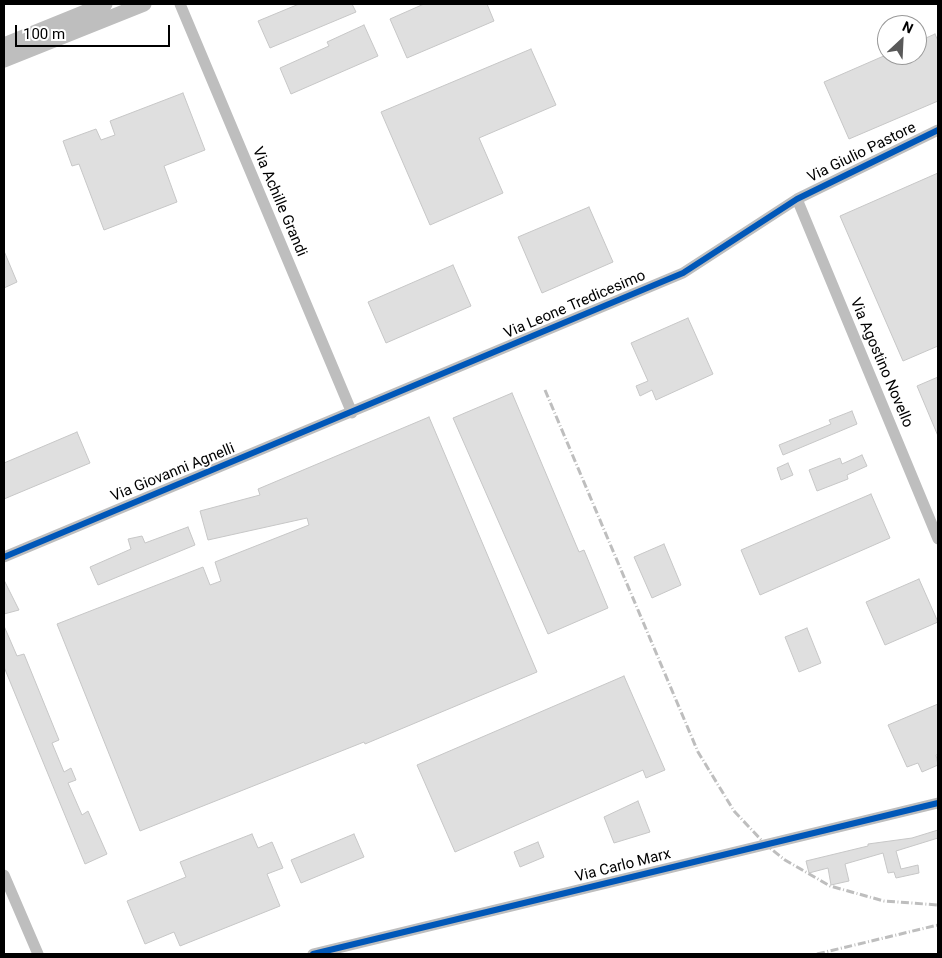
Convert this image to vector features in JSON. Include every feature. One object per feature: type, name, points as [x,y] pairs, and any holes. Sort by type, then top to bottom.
[{"type":"main road","points":[[4,45],[105,4]]},
{"type":"main road","points":[[4,60],[144,4]]},
{"type":"street","name":"Via Achille Grandi","points":[[180,4],[352,413]]},
{"type":"street","name":"Via Giulio Pastore","points":[[797,199],[938,130]]},
{"type":"street","name":"Via Leone Tredicesimo","points":[[352,413],[683,273],[797,199]]},
{"type":"street","name":"Via Agostino Novello","points":[[797,199],[938,539]]},
{"type":"street","name":"Via Giovanni Agnelli","points":[[4,557],[352,413]]},
{"type":"street","name":"Via Carlo Marx","points":[[313,954],[938,803]]},
{"type":"street","points":[[4,875],[38,954]]},
{"type":"building","points":[[299,4],[352,4],[356,12],[270,48],[258,21]]},
{"type":"building","points":[[424,4],[487,4],[494,21],[407,58],[390,19]]},
{"type":"building","points":[[364,25],[378,56],[291,94],[280,68],[329,46],[327,42]]},
{"type":"building","points":[[935,34],[938,41],[938,101],[849,139],[824,82],[877,59],[877,65],[927,65],[927,38]]},
{"type":"building","points":[[531,49],[556,105],[479,138],[503,193],[430,225],[381,112]]},
{"type":"building","points":[[183,93],[205,150],[164,166],[177,202],[104,230],[79,164],[72,166],[63,141],[96,129],[101,140],[115,135],[110,121]]},
{"type":"building","points":[[938,173],[938,346],[903,361],[840,216]]},
{"type":"building","points":[[589,207],[613,262],[542,293],[518,237]]},
{"type":"building","points":[[4,251],[17,282],[4,288]]},
{"type":"building","points":[[453,265],[471,306],[386,343],[368,302]]},
{"type":"building","points":[[688,318],[713,374],[656,400],[652,390],[640,396],[636,386],[648,381],[631,343]]},
{"type":"building","points":[[938,377],[938,436],[917,386]]},
{"type":"building","points":[[512,393],[579,552],[584,550],[608,608],[548,634],[453,418]]},
{"type":"building","points":[[852,411],[857,424],[783,455],[779,445],[831,424],[829,420]]},
{"type":"building","points":[[429,417],[537,672],[365,744],[364,742],[140,831],[57,624],[203,567],[210,585],[221,581],[215,562],[309,525],[307,518],[208,540],[200,511],[260,495],[258,489]]},
{"type":"building","points":[[77,432],[90,463],[4,499],[4,463]]},
{"type":"building","points":[[862,455],[867,466],[847,475],[848,479],[817,491],[809,470],[840,458],[842,464]]},
{"type":"building","points":[[788,463],[793,475],[781,480],[777,468]]},
{"type":"building","points":[[871,494],[890,538],[760,595],[741,550]]},
{"type":"building","points":[[188,527],[195,545],[98,585],[90,567],[131,549],[128,539],[142,536],[145,543]]},
{"type":"building","points":[[664,544],[681,585],[652,598],[634,557]]},
{"type":"building","points":[[919,579],[938,622],[885,645],[866,602]]},
{"type":"building","points":[[4,580],[19,610],[4,614]]},
{"type":"building","points":[[4,626],[17,656],[24,654],[59,740],[52,743],[64,772],[71,768],[76,780],[68,783],[82,815],[88,811],[107,854],[85,864],[4,667]]},
{"type":"building","points":[[807,628],[821,663],[799,672],[785,637]]},
{"type":"building","points":[[624,676],[665,770],[646,778],[643,770],[455,852],[417,765]]},
{"type":"building","points":[[938,704],[938,754],[936,755],[938,765],[922,772],[918,763],[907,767],[888,725]]},
{"type":"building","points":[[638,801],[650,832],[614,843],[604,817]]},
{"type":"building","points":[[938,830],[938,838],[896,851],[901,869],[918,865],[919,873],[896,878],[894,872],[888,873],[883,853],[845,864],[849,881],[831,885],[828,868],[809,873],[806,861],[868,846],[868,844],[912,838]]},
{"type":"building","points":[[252,834],[258,848],[272,842],[283,868],[267,874],[280,906],[180,946],[174,932],[145,944],[127,901],[186,877],[180,862]]},
{"type":"building","points":[[354,834],[364,857],[301,883],[291,860]]},
{"type":"building","points":[[538,842],[544,857],[520,867],[514,852]]},
{"type":"railway","points":[[545,390],[698,752],[734,811],[766,845],[785,860],[830,886],[884,901],[938,905]]},
{"type":"railway","points":[[817,954],[938,925]]},
{"type":"cycle path","points":[[4,557],[683,273],[797,199],[938,130]]},
{"type":"cycle path","points":[[313,954],[938,803]]}]
